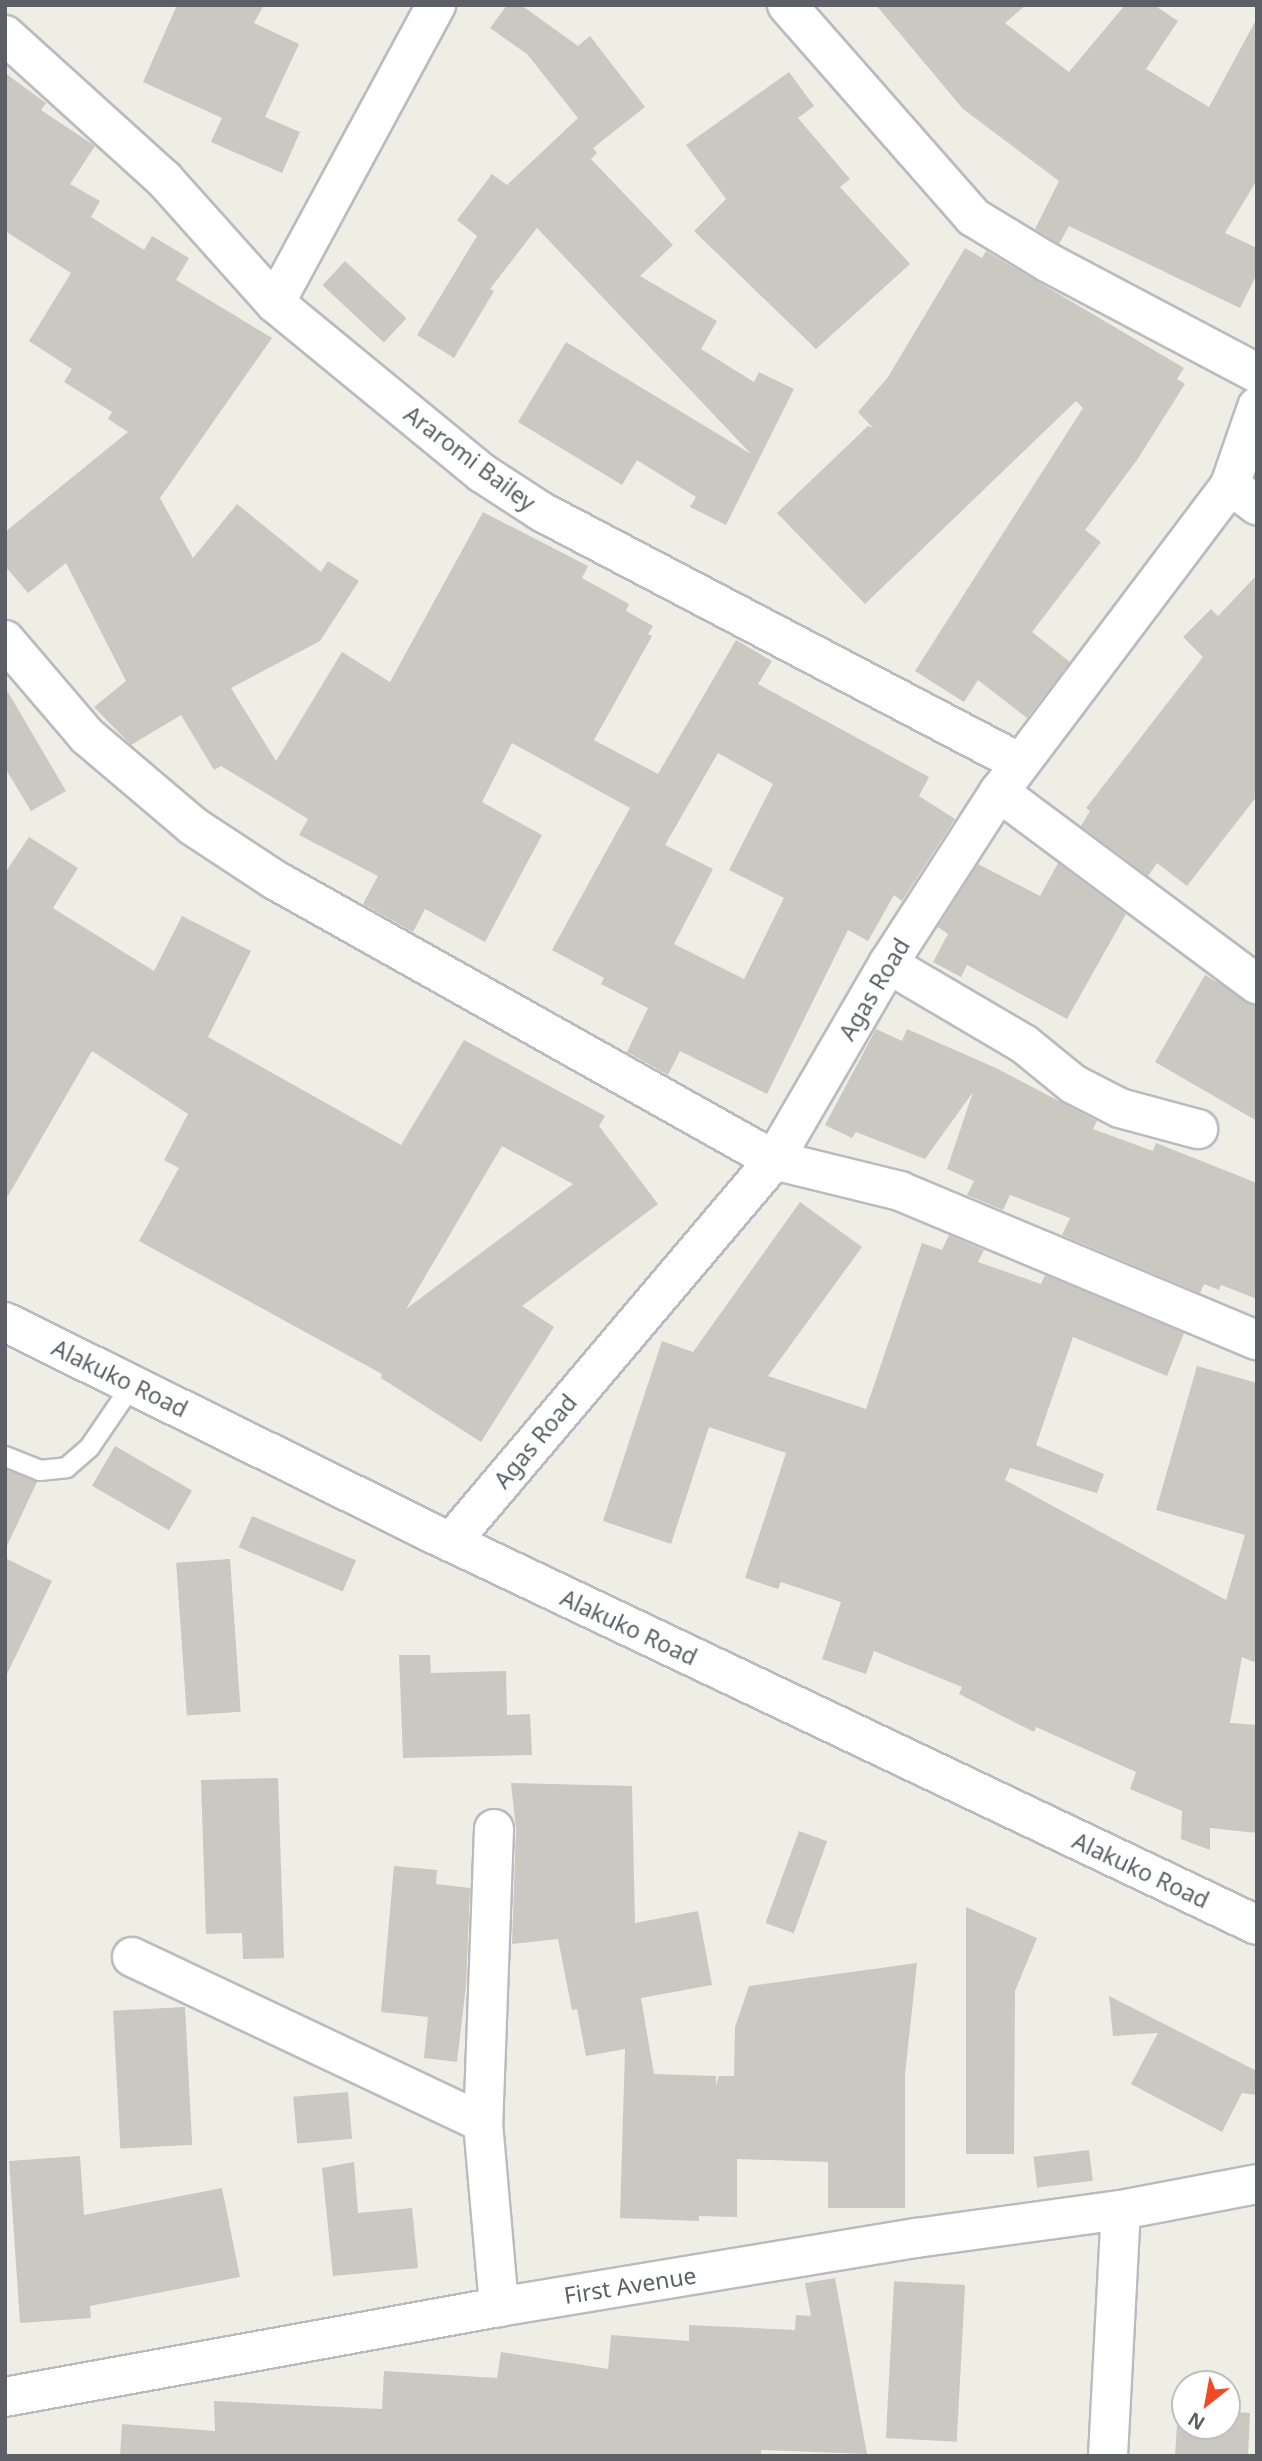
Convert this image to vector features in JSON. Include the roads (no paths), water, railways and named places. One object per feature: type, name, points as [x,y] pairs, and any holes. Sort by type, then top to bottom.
[{"type":"street","points":[[275,303],[436,5]]},
{"type":"street","points":[[787,5],[973,218],[1047,262],[1257,373]]},
{"type":"street","name":"Araromi Bailey","points":[[5,35],[164,179],[275,303],[482,473],[542,512],[1010,777],[1257,984]]},
{"type":"street","name":"Agas Road","points":[[451,1542],[774,1160],[888,964],[1010,777],[1243,495],[1257,407]]},
{"type":"street","points":[[5,640],[87,736],[193,826],[275,880],[774,1160],[900,1191],[1257,1340]]},
{"type":"street","points":[[888,964],[1024,1044],[1073,1084],[1120,1108],[1198,1129]]},
{"type":"street","name":"Alakuko Road","points":[[5,1321],[451,1542],[1257,1925]]},
{"type":"street","points":[[494,1829],[483,2123],[499,2307]]},
{"type":"street","points":[[132,1957],[483,2123]]},
{"type":"street","name":"First Avenue","points":[[5,2397],[499,2307],[916,2238],[1121,2210],[1257,2184]]},
{"type":"street","points":[[1108,2456],[1121,2210]]},
{"type":"lane","points":[[5,1456],[39,1469],[66,1467],[89,1447],[132,1384]]}]
